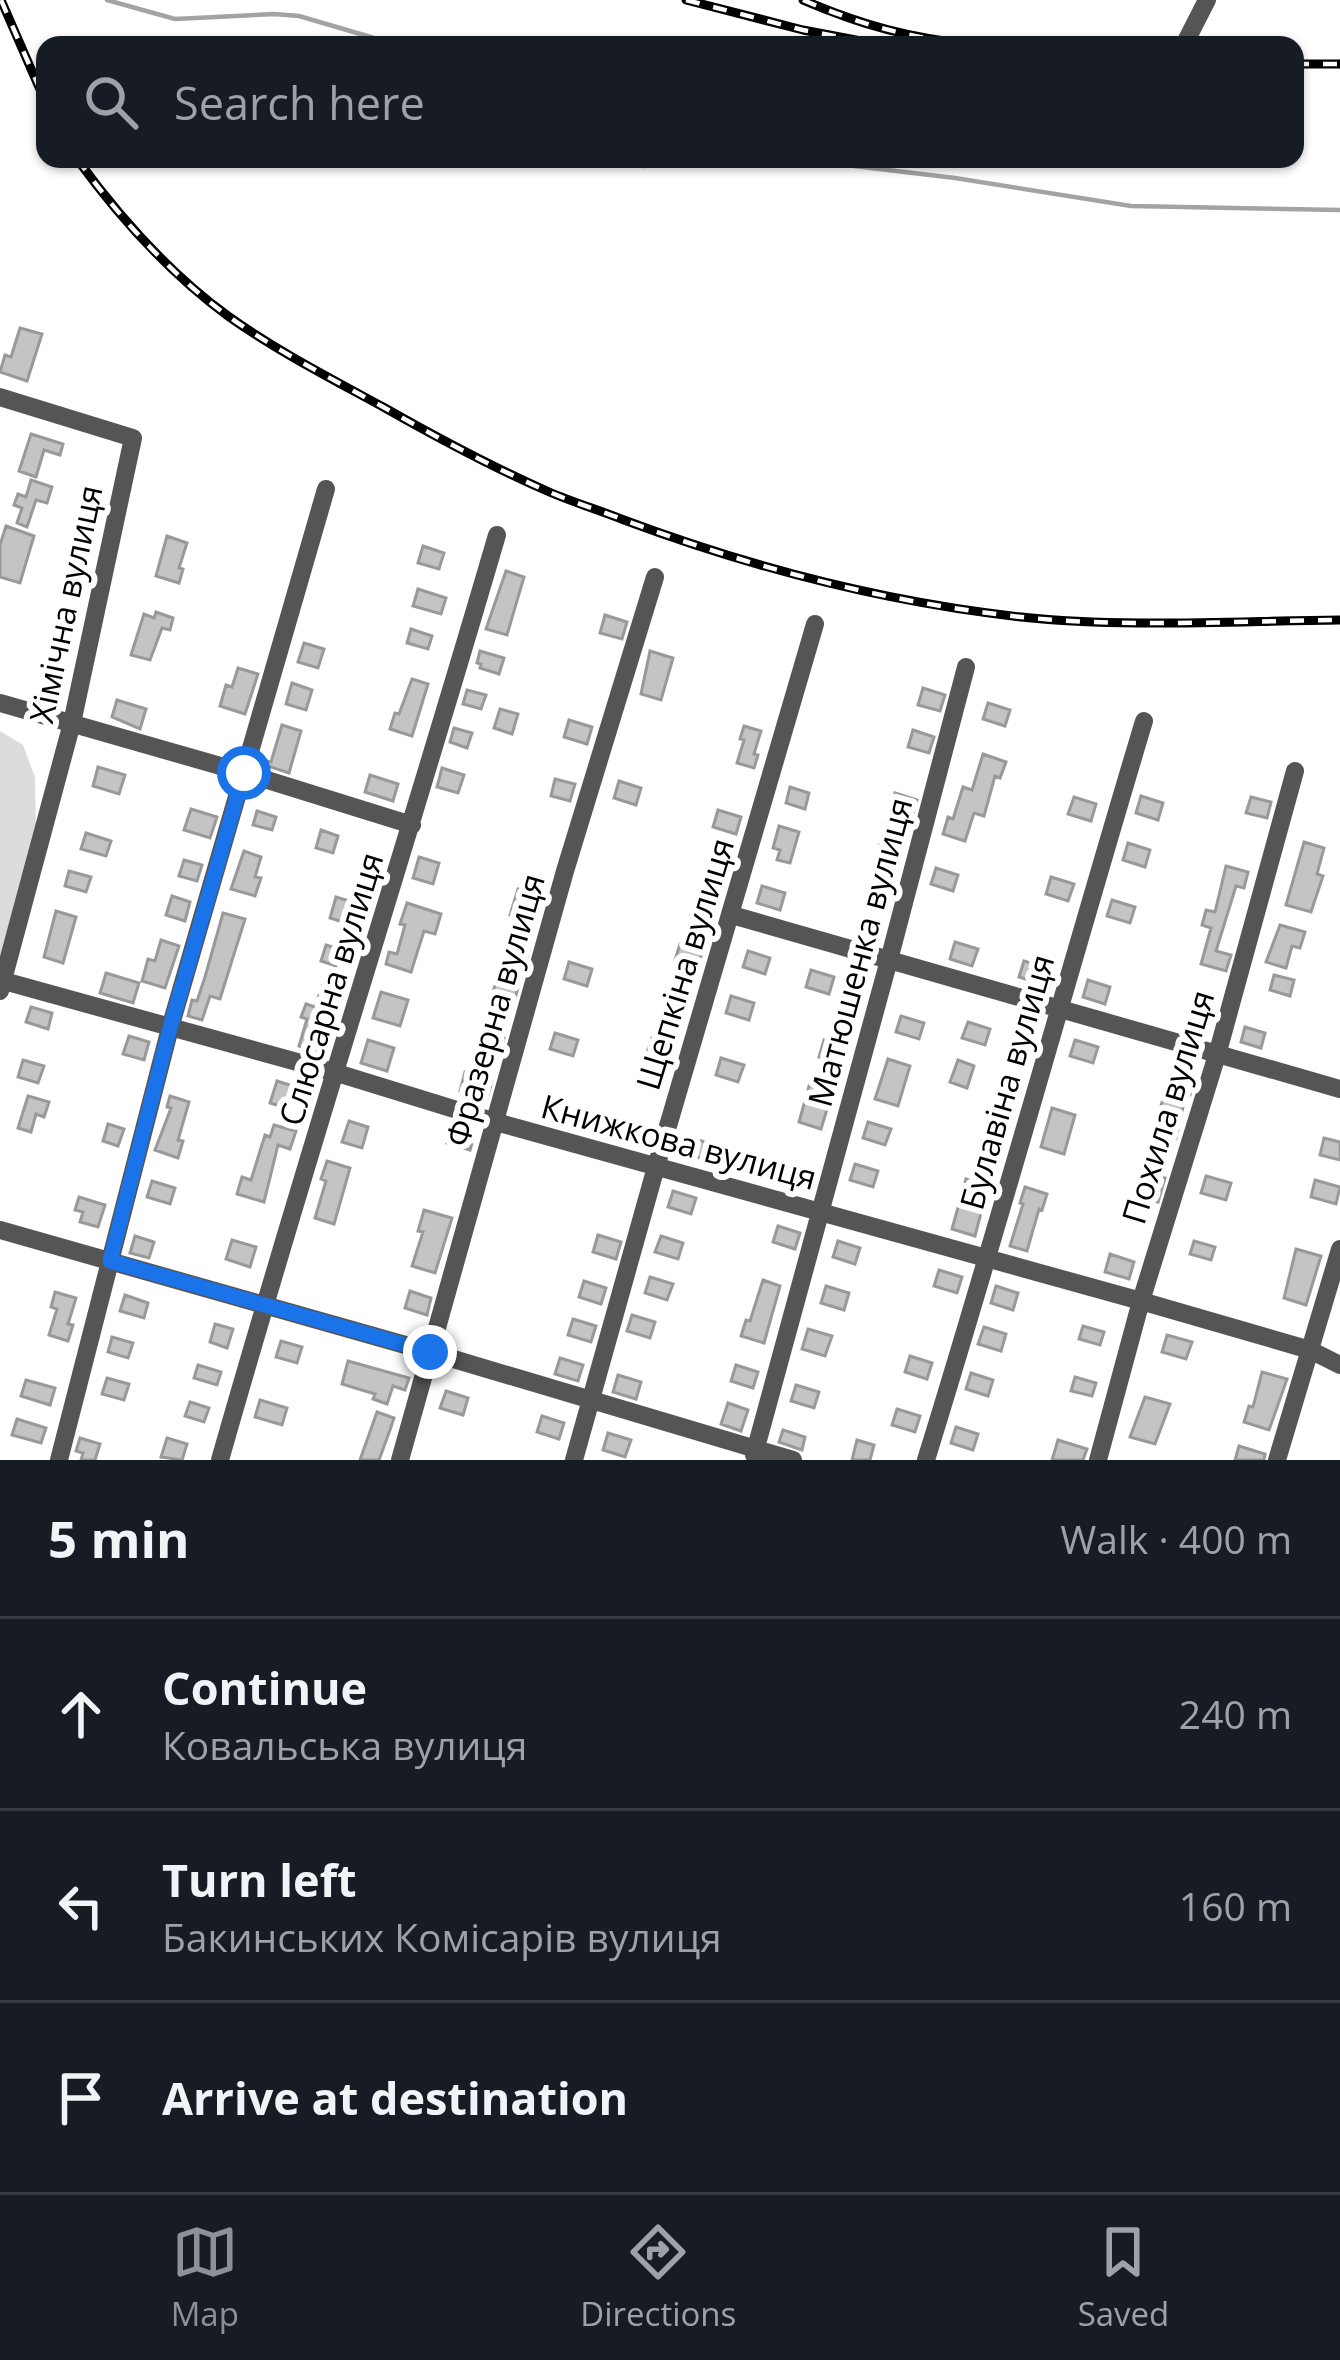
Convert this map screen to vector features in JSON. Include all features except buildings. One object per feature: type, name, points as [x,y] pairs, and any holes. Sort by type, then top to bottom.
[{"type":"street","points":[[1189,36],[1208,0]]},
{"type":"street","name":"Хімічна вулиця","points":[[0,397],[133,437],[72,723],[1,984]]},
{"type":"street","points":[[59,1460],[170,1028],[326,489]]},
{"type":"street","name":"Слюсарна вулиця","points":[[220,1460],[497,535]]},
{"type":"street","name":"Фразерна вулиця","points":[[400,1460],[565,871],[656,577]]},
{"type":"street","name":"Щепкіна вулиця","points":[[574,1460],[815,624]]},
{"type":"street","name":"Матюшенка вулиця","points":[[754,1454],[966,667]]},
{"type":"street","points":[[0,704],[412,826]]},
{"type":"street","name":"Булавіна вулиця","points":[[926,1460],[1144,721]]},
{"type":"street","name":"Похила вулиця","points":[[1098,1460],[1295,771]]},
{"type":"street","points":[[731,916],[1340,1089]]},
{"type":"street","name":"Книжкова вулиця","points":[[1,984],[337,1073],[496,1122],[1141,1301],[1310,1350],[1340,1365]]},
{"type":"street","points":[[0,1230],[592,1400],[754,1454],[793,1460]]},
{"type":"street","points":[[1277,1460],[1340,1249]]},
{"type":"shaded area","points":[[0,731],[23,745],[35,777],[36,831],[0,956]]},
{"type":"waterway","points":[[107,0],[175,19],[299,16],[367,36]]},
{"type":"waterway","points":[[871,168],[1131,206],[1340,210]]},
{"type":"railway","points":[[1,0],[36,80]]},
{"type":"railway","points":[[686,0],[835,36]]},
{"type":"railway","points":[[803,0],[915,36]]},
{"type":"railway","points":[[1304,64],[1340,64]]},
{"type":"railway","points":[[84,168],[166,263],[247,329],[486,462],[624,520],[820,581],[970,610],[1100,622],[1340,620]]},
{"type":"route","points":[[244,773],[170,1028],[110,1261],[430,1352]]}]
